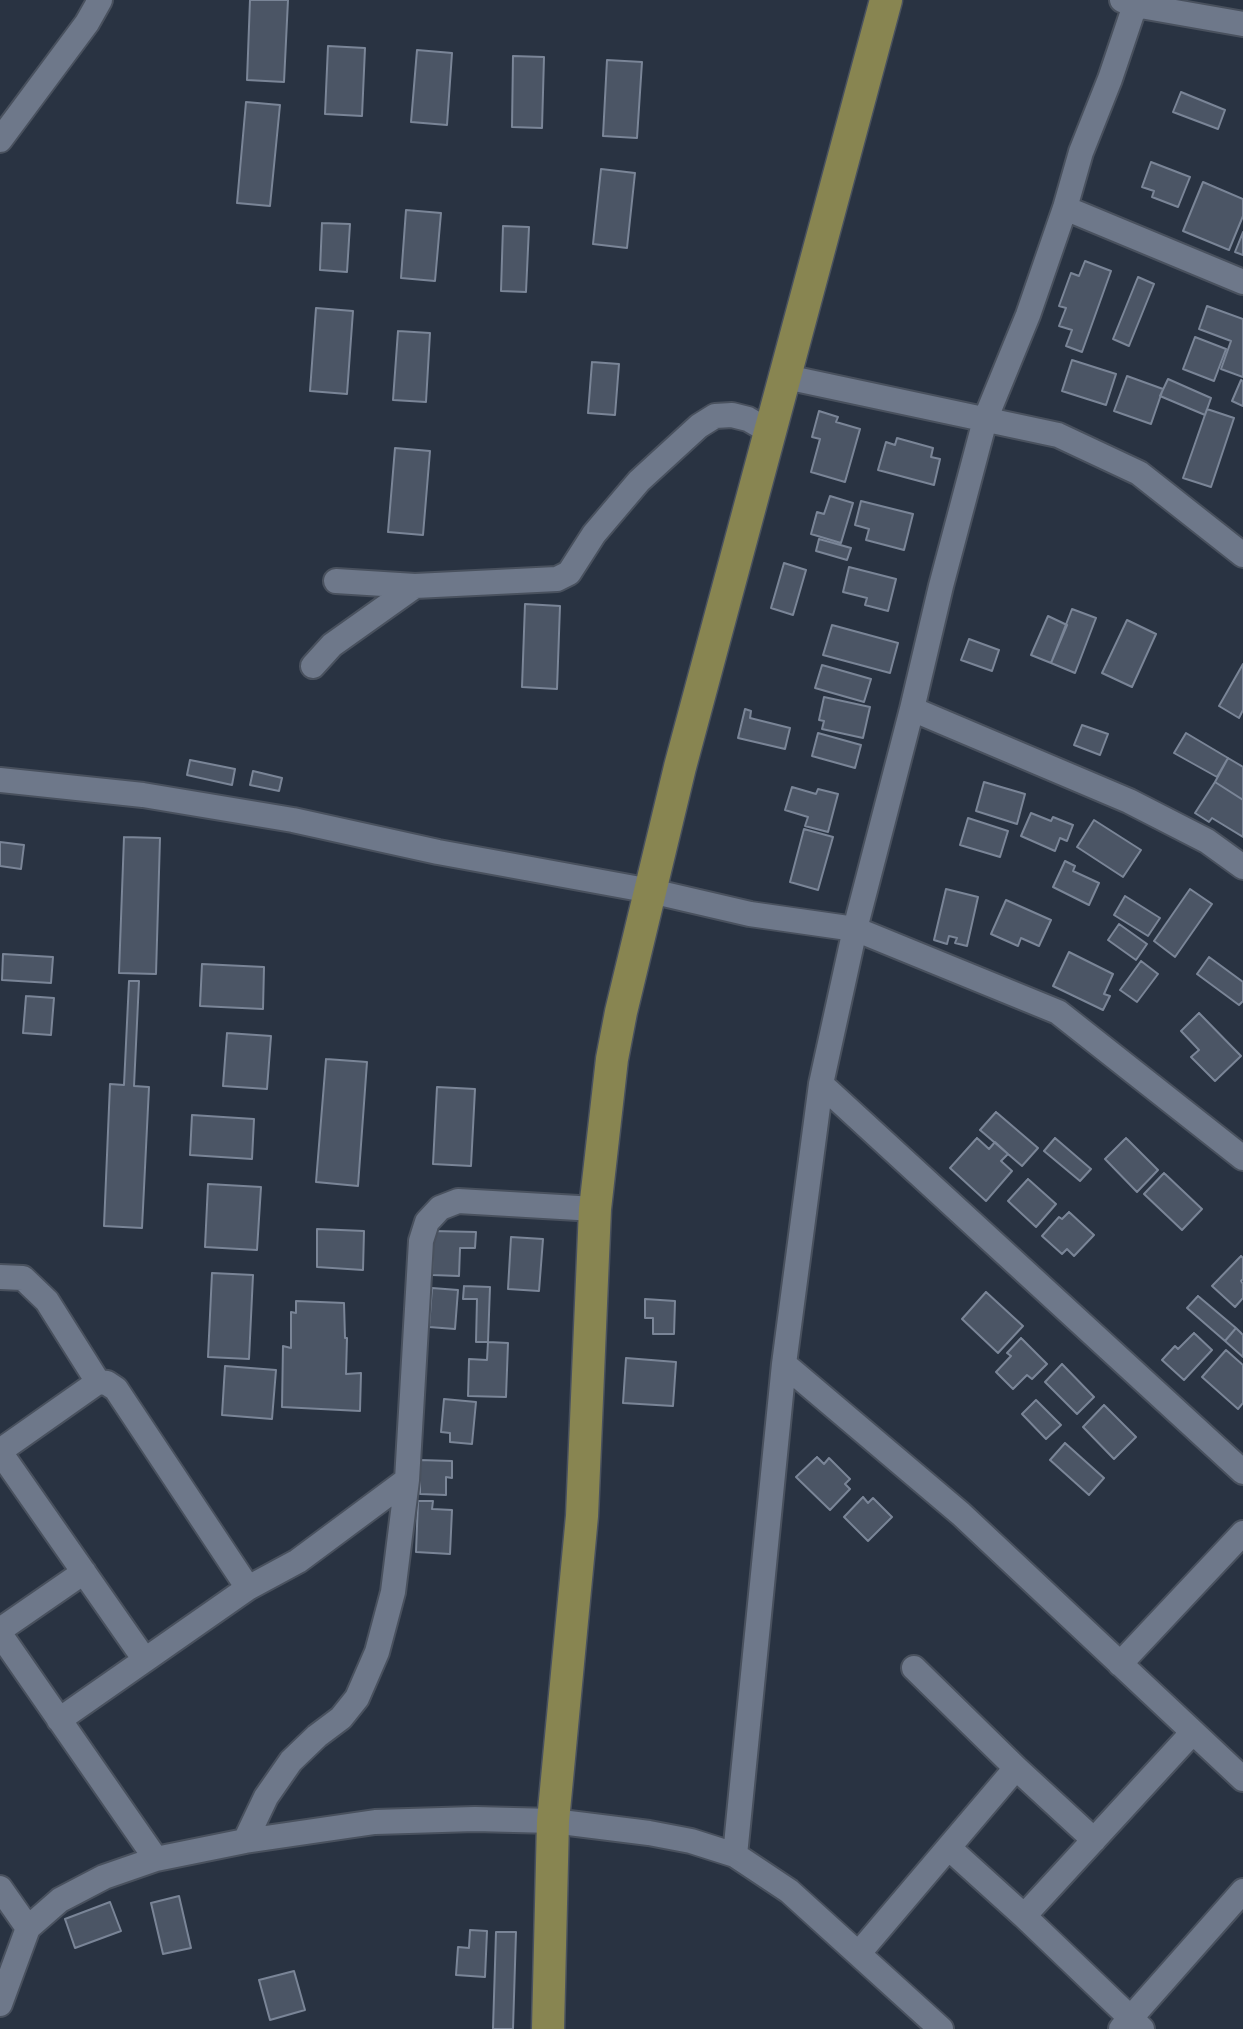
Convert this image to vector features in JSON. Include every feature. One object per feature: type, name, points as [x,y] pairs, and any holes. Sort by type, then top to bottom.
[{"type":"main road","points":[[548,2029],[553,1821],[582,1516],[595,1209],[612,1059],[680,767],[772,433],[886,0]]},
{"type":"street","points":[[0,140],[87,23],[100,0]]},
{"type":"street","points":[[735,1855],[784,1364],[821,1084],[855,929],[985,420],[1028,315],[1065,208],[1081,152],[1110,79],[1129,3],[1243,24]]},
{"type":"street","points":[[1065,208],[1243,282]]},
{"type":"street","points":[[786,377],[1058,435],[1139,473],[1243,555]]},
{"type":"street","points":[[336,581],[415,586],[558,579],[569,573],[594,534],[639,481],[699,426],[715,416],[732,415],[748,419],[772,433]]},
{"type":"street","points":[[313,666],[332,645],[415,586]]},
{"type":"street","points":[[912,709],[1129,801],[1207,841],[1243,867]]},
{"type":"street","points":[[0,780],[143,795],[293,820],[438,852],[650,891],[750,914],[855,929],[1058,1012],[1240,1149]]},
{"type":"street","points":[[821,1084],[1243,1472]]},
{"type":"street","points":[[245,1841],[265,1797],[291,1761],[341,1718],[357,1698],[377,1652],[393,1592],[407,1480],[421,1241],[427,1222],[440,1208],[458,1201],[595,1209]]},
{"type":"street","points":[[0,1277],[23,1278],[47,1301],[98,1382]]},
{"type":"street","points":[[784,1364],[961,1514],[1243,1779]]},
{"type":"street","points":[[145,1660],[0,1451],[98,1382],[107,1383],[117,1389],[247,1588]]},
{"type":"street","points":[[59,1720],[247,1588],[298,1561],[407,1480]]},
{"type":"street","points":[[1120,1664],[1243,1532]]},
{"type":"street","points":[[84,1572],[0,1632],[156,1859]]},
{"type":"street","points":[[914,1668],[1094,1840]]},
{"type":"street","points":[[1024,1916],[1193,1732]]},
{"type":"street","points":[[859,1953],[1016,1768]]},
{"type":"street","points":[[0,2004],[28,1928],[60,1900],[81,1888],[156,1859],[245,1841],[374,1822],[475,1819],[553,1821],[649,1833],[691,1841],[735,1855],[789,1891],[941,2029]]},
{"type":"street","points":[[950,1849],[1024,1916],[1131,2025],[1243,1891]]},
{"type":"street","points":[[0,1888],[28,1928]]},
{"type":"building","points":[[250,0],[288,0],[284,82],[247,80]]},
{"type":"building","points":[[328,46],[365,48],[362,116],[325,114]]},
{"type":"building","points":[[417,50],[452,53],[447,125],[411,122]]},
{"type":"building","points":[[513,56],[544,57],[542,128],[512,127]]},
{"type":"building","points":[[607,60],[642,62],[637,138],[603,136]]},
{"type":"building","points":[[1181,92],[1225,110],[1218,129],[1173,112]]},
{"type":"building","points":[[246,102],[280,105],[270,206],[237,203]]},
{"type":"building","points":[[1151,162],[1190,177],[1178,207],[1152,197],[1154,191],[1142,187]]},
{"type":"building","points":[[601,169],[635,173],[627,248],[593,244]]},
{"type":"building","points":[[1203,182],[1243,199],[1243,216],[1229,250],[1183,231]]},
{"type":"building","points":[[406,210],[441,213],[435,281],[401,278]]},
{"type":"building","points":[[322,223],[350,224],[347,272],[320,270]]},
{"type":"building","points":[[503,226],[529,227],[526,292],[501,291]]},
{"type":"building","points":[[1243,232],[1243,255],[1235,252]]},
{"type":"building","points":[[1085,261],[1111,271],[1082,352],[1066,346],[1072,330],[1059,326],[1066,308],[1059,306],[1071,273],[1079,276]]},
{"type":"building","points":[[1138,277],[1154,284],[1129,346],[1113,339]]},
{"type":"building","points":[[1207,306],[1243,319],[1243,377],[1221,369],[1231,341],[1199,329]]},
{"type":"building","points":[[316,308],[353,311],[347,394],[310,391]]},
{"type":"building","points":[[398,331],[430,333],[426,402],[393,400]]},
{"type":"building","points":[[1195,337],[1226,349],[1214,381],[1183,369]]},
{"type":"building","points":[[1072,360],[1116,374],[1106,405],[1062,391]]},
{"type":"building","points":[[592,362],[619,364],[615,415],[588,413]]},
{"type":"building","points":[[1127,376],[1163,389],[1151,424],[1114,411]]},
{"type":"building","points":[[1168,379],[1211,398],[1205,415],[1160,396]]},
{"type":"building","points":[[1241,380],[1243,381],[1243,406],[1232,401]]},
{"type":"building","points":[[1207,409],[1234,418],[1211,487],[1183,478]]},
{"type":"building","points":[[819,411],[838,417],[836,422],[860,429],[845,482],[811,472],[820,439],[812,437]]},
{"type":"building","points":[[897,438],[933,448],[931,457],[940,459],[934,485],[878,470],[886,442],[895,445]]},
{"type":"building","points":[[395,448],[430,451],[423,535],[388,532]]},
{"type":"building","points":[[830,496],[853,503],[841,543],[811,534],[817,512],[824,514]]},
{"type":"building","points":[[861,501],[913,514],[904,550],[866,540],[869,529],[855,525]]},
{"type":"building","points":[[819,539],[851,548],[847,560],[816,551]]},
{"type":"building","points":[[784,563],[806,570],[793,615],[771,608]]},
{"type":"building","points":[[849,567],[896,579],[888,611],[865,605],[867,598],[843,592]]},
{"type":"building","points":[[525,604],[560,606],[557,689],[522,687]]},
{"type":"building","points":[[1072,609],[1096,618],[1075,673],[1051,663]]},
{"type":"building","points":[[1048,616],[1067,625],[1051,663],[1031,655]]},
{"type":"building","points":[[1127,620],[1156,634],[1132,687],[1102,673]]},
{"type":"building","points":[[832,625],[898,643],[890,673],[823,655]]},
{"type":"building","points":[[969,639],[999,650],[992,671],[961,660]]},
{"type":"building","points":[[1243,664],[1243,710],[1239,718],[1219,706]]},
{"type":"building","points":[[822,665],[871,679],[864,702],[815,688]]},
{"type":"building","points":[[824,697],[870,707],[863,738],[822,729],[824,721],[819,720]]},
{"type":"building","points":[[745,709],[751,711],[750,718],[790,728],[785,749],[738,738]]},
{"type":"building","points":[[1082,725],[1108,734],[1100,755],[1074,745]]},
{"type":"building","points":[[818,733],[861,745],[855,768],[812,756]]},
{"type":"building","points":[[1186,733],[1228,758],[1217,777],[1174,753]]},
{"type":"building","points":[[1228,758],[1243,767],[1243,800],[1215,782]]},
{"type":"building","points":[[190,760],[235,769],[232,785],[187,775]]},
{"type":"building","points":[[253,771],[282,778],[279,791],[250,785]]},
{"type":"building","points":[[984,782],[1025,794],[1017,824],[976,811]]},
{"type":"building","points":[[1215,782],[1243,800],[1243,837],[1212,818],[1209,822],[1195,813]]},
{"type":"building","points":[[792,787],[816,794],[818,789],[838,794],[828,832],[805,826],[808,817],[785,810]]},
{"type":"building","points":[[1031,813],[1051,821],[1053,817],[1073,825],[1067,841],[1060,838],[1055,851],[1021,836]]},
{"type":"building","points":[[968,818],[1008,831],[1000,857],[960,845]]},
{"type":"building","points":[[1094,820],[1141,850],[1123,877],[1077,847]]},
{"type":"building","points":[[804,829],[833,837],[818,890],[790,882]]},
{"type":"building","points":[[124,837],[160,838],[156,974],[119,973]]},
{"type":"building","points":[[0,842],[24,845],[21,869],[0,866]]},
{"type":"building","points":[[1065,861],[1075,866],[1073,871],[1099,883],[1089,905],[1053,887]]},
{"type":"building","points":[[946,889],[978,897],[967,946],[955,943],[957,938],[949,936],[947,944],[934,940]]},
{"type":"building","points":[[1190,889],[1212,904],[1175,957],[1154,941]]},
{"type":"building","points":[[1125,896],[1160,918],[1148,936],[1114,915]]},
{"type":"building","points":[[1006,900],[1051,920],[1039,946],[1021,938],[1018,946],[991,934]]},
{"type":"building","points":[[1119,924],[1147,944],[1136,960],[1108,940]]},
{"type":"building","points":[[1069,952],[1113,974],[1104,994],[1110,996],[1103,1010],[1053,986]]},
{"type":"building","points":[[3,954],[53,957],[51,983],[2,980]]},
{"type":"building","points":[[1209,957],[1243,982],[1243,1001],[1239,1005],[1197,974]]},
{"type":"building","points":[[1141,961],[1158,974],[1137,1002],[1120,990]]},
{"type":"building","points":[[202,964],[264,967],[263,1009],[200,1006]]},
{"type":"building","points":[[129,981],[139,981],[134,1086],[149,1087],[142,1228],[104,1226],[110,1084],[124,1085]]},
{"type":"building","points":[[26,996],[54,998],[51,1035],[23,1033]]},
{"type":"building","points":[[1199,1013],[1241,1056],[1215,1081],[1191,1057],[1199,1050],[1181,1031]]},
{"type":"building","points":[[227,1033],[271,1036],[267,1089],[223,1086]]},
{"type":"building","points":[[326,1059],[367,1062],[358,1186],[316,1182]]},
{"type":"building","points":[[437,1087],[475,1089],[471,1166],[433,1164]]},
{"type":"building","points":[[996,1112],[1038,1148],[1022,1166],[980,1130]]},
{"type":"building","points":[[192,1115],[254,1119],[252,1159],[190,1155]]},
{"type":"building","points":[[977,1138],[989,1149],[995,1142],[1008,1154],[1001,1161],[1012,1171],[986,1201],[950,1168]]},
{"type":"building","points":[[1055,1138],[1091,1169],[1080,1181],[1044,1151]]},
{"type":"building","points":[[1126,1138],[1158,1170],[1137,1192],[1105,1159]]},
{"type":"building","points":[[1164,1173],[1202,1209],[1182,1230],[1144,1194]]},
{"type":"building","points":[[1028,1179],[1056,1204],[1036,1227],[1008,1201]]},
{"type":"building","points":[[208,1184],[261,1187],[257,1250],[205,1247]]},
{"type":"building","points":[[1069,1212],[1094,1235],[1074,1256],[1067,1249],[1062,1254],[1042,1236],[1059,1217],[1062,1219]]},
{"type":"building","points":[[317,1229],[364,1231],[363,1270],[317,1267]]},
{"type":"building","points":[[433,1231],[476,1232],[475,1248],[460,1248],[459,1276],[432,1275]]},
{"type":"building","points":[[511,1237],[543,1239],[539,1291],[508,1289]]},
{"type":"building","points":[[1241,1256],[1243,1298],[1235,1307],[1212,1286]]},
{"type":"building","points":[[212,1273],[253,1275],[249,1359],[208,1357]]},
{"type":"building","points":[[464,1286],[490,1287],[488,1342],[476,1342],[477,1299],[463,1299]]},
{"type":"building","points":[[432,1288],[458,1290],[455,1329],[429,1327]]},
{"type":"building","points":[[986,1292],[1023,1326],[998,1353],[962,1319]]},
{"type":"building","points":[[1198,1296],[1236,1328],[1225,1341],[1187,1308]]},
{"type":"building","points":[[645,1299],[675,1301],[674,1334],[653,1334],[653,1318],[645,1318]]},
{"type":"building","points":[[296,1301],[344,1303],[346,1374],[361,1373],[360,1411],[282,1407],[283,1346],[291,1348],[291,1312],[296,1313]]},
{"type":"building","points":[[1236,1328],[1243,1335],[1243,1357],[1225,1341]]},
{"type":"building","points":[[1194,1333],[1212,1350],[1184,1380],[1162,1360],[1175,1346],[1178,1349]]},
{"type":"building","points":[[1021,1338],[1047,1364],[1032,1379],[1027,1375],[1013,1389],[996,1372],[1011,1356],[1007,1353]]},
{"type":"building","points":[[488,1342],[508,1343],[506,1397],[468,1396],[469,1359],[487,1360]]},
{"type":"building","points":[[1226,1350],[1243,1365],[1243,1403],[1238,1409],[1202,1377]]},
{"type":"building","points":[[626,1358],[676,1362],[673,1406],[623,1403]]},
{"type":"building","points":[[1062,1364],[1094,1397],[1077,1414],[1045,1382]]},
{"type":"building","points":[[225,1366],[276,1370],[272,1419],[222,1415]]},
{"type":"building","points":[[444,1399],[476,1402],[472,1444],[450,1442],[450,1433],[441,1432]]},
{"type":"building","points":[[1036,1400],[1061,1425],[1046,1439],[1022,1414]]},
{"type":"building","points":[[1104,1405],[1136,1437],[1114,1459],[1083,1427]]},
{"type":"building","points":[[1065,1443],[1104,1478],[1089,1495],[1050,1460]]},
{"type":"building","points":[[817,1457],[824,1464],[829,1458],[850,1479],[845,1484],[850,1489],[830,1510],[796,1477]]},
{"type":"building","points":[[420,1460],[452,1461],[452,1478],[446,1477],[446,1495],[420,1494]]},
{"type":"building","points":[[863,1497],[868,1503],[873,1498],[892,1517],[868,1541],[844,1517]]},
{"type":"building","points":[[418,1501],[433,1501],[432,1509],[452,1510],[450,1554],[416,1552]]},
{"type":"building","points":[[179,1896],[191,1948],[163,1954],[151,1903]]},
{"type":"building","points":[[110,1902],[121,1931],[75,1948],[65,1919]]},
{"type":"building","points":[[470,1930],[487,1931],[485,1977],[456,1975],[458,1947],[469,1948]]},
{"type":"building","points":[[496,1932],[516,1932],[513,2029],[493,2029]]},
{"type":"building","points":[[294,1971],[305,2010],[270,2020],[259,1980]]}]
